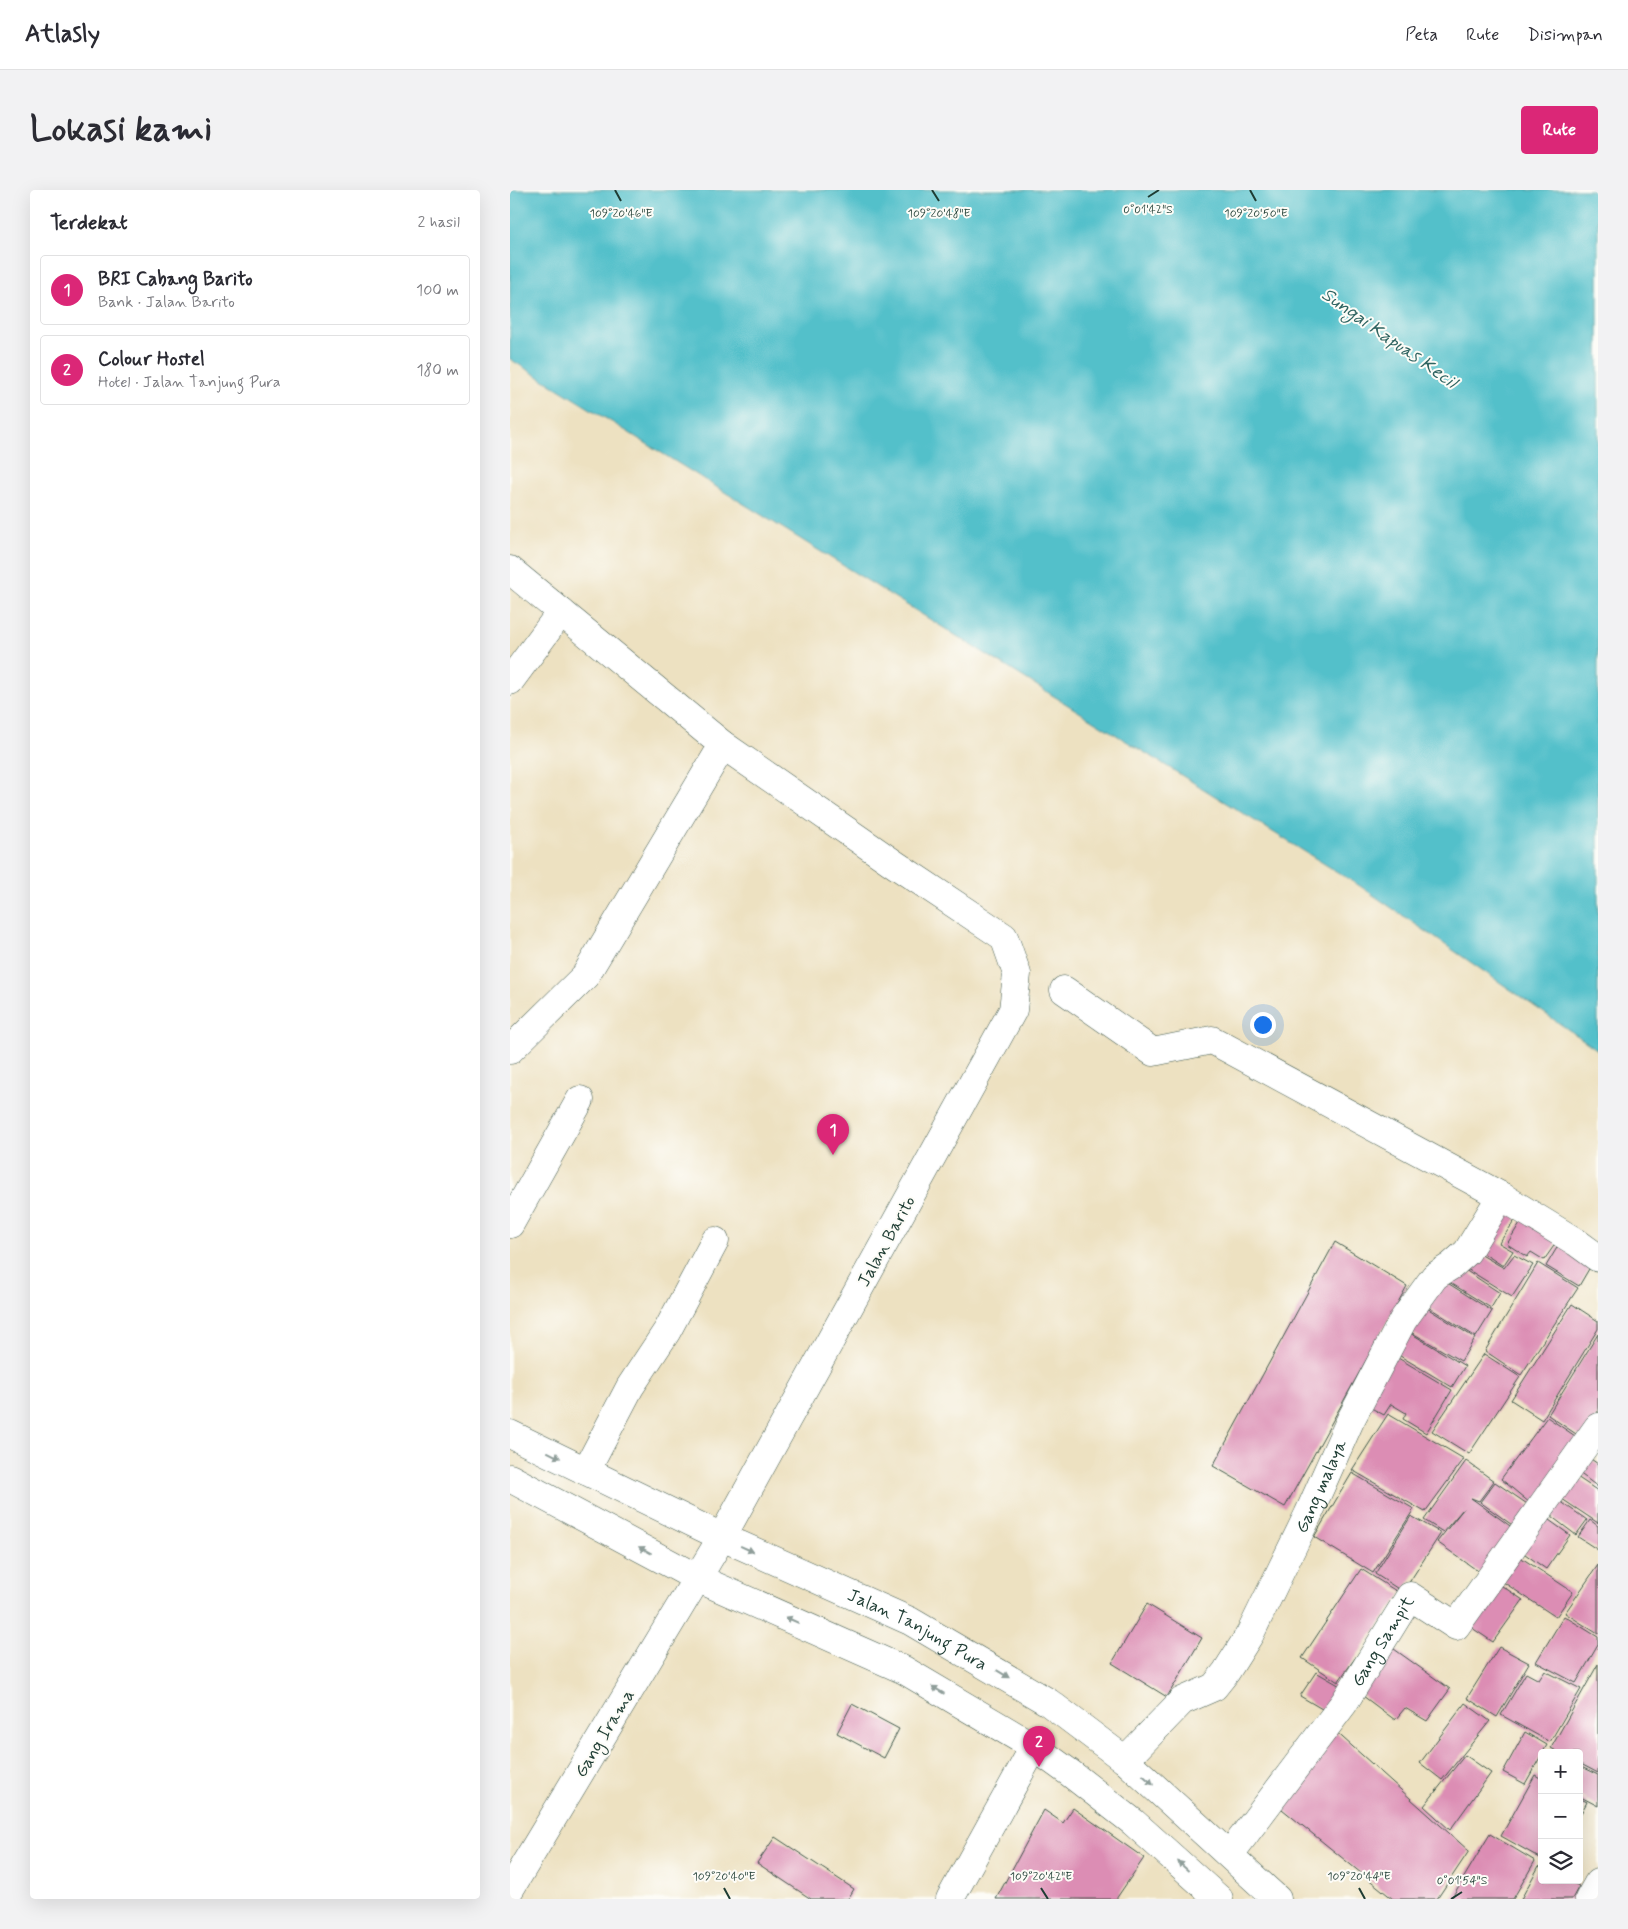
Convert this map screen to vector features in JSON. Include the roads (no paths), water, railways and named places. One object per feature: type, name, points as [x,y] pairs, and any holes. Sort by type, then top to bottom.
[{"type":"main road","points":[[510,570],[723,745],[585,976],[510,1050]]},
{"type":"main road","points":[[510,681],[561,612]]},
{"type":"main road","name":"Jalan Barito","points":[[698,1578],[1013,1010],[1018,974],[1004,937],[723,745]]},
{"type":"main road","points":[[1064,990],[1153,1052],[1212,1040],[1501,1196],[1576,1242],[1598,1258]]},
{"type":"main road","points":[[510,1224],[580,1100]]},
{"type":"main road","name":"Gang malaya","points":[[1125,1760],[1182,1701],[1214,1687],[1226,1672],[1250,1634],[1308,1515],[1350,1421],[1403,1320],[1435,1276],[1451,1266],[1467,1252],[1501,1196]]},
{"type":"main road","points":[[586,1472],[630,1387],[667,1330],[715,1242]]},
{"type":"main road","name":"Gang Sampit","points":[[1230,1854],[1344,1703],[1410,1596],[1456,1626],[1598,1427]]},
{"type":"main road","name":"Jalan Tanjung Pura","points":[[510,1434],[722,1537],[910,1622],[1048,1702],[1125,1760],[1277,1899]]},
{"type":"main road","points":[[510,1478],[698,1578],[904,1670],[1034,1747],[1133,1822],[1219,1899]]},
{"type":"main road","name":"Gang Irama","points":[[510,1889],[698,1578]]},
{"type":"main road","points":[[950,1899],[1034,1747]]},
{"type":"main road","points":[[1589,1899],[1598,1883]]},
{"type":"water","name":"Sungai Kapuas Kecil","points":[[510,190],[1598,190],[1598,1050],[1360,886],[510,359]]},
{"type":"place","name":"BRI Cabang Barito","points":[[833,1155]]},
{"type":"place","name":"Colour Hostel","points":[[1039,1767]]}]
